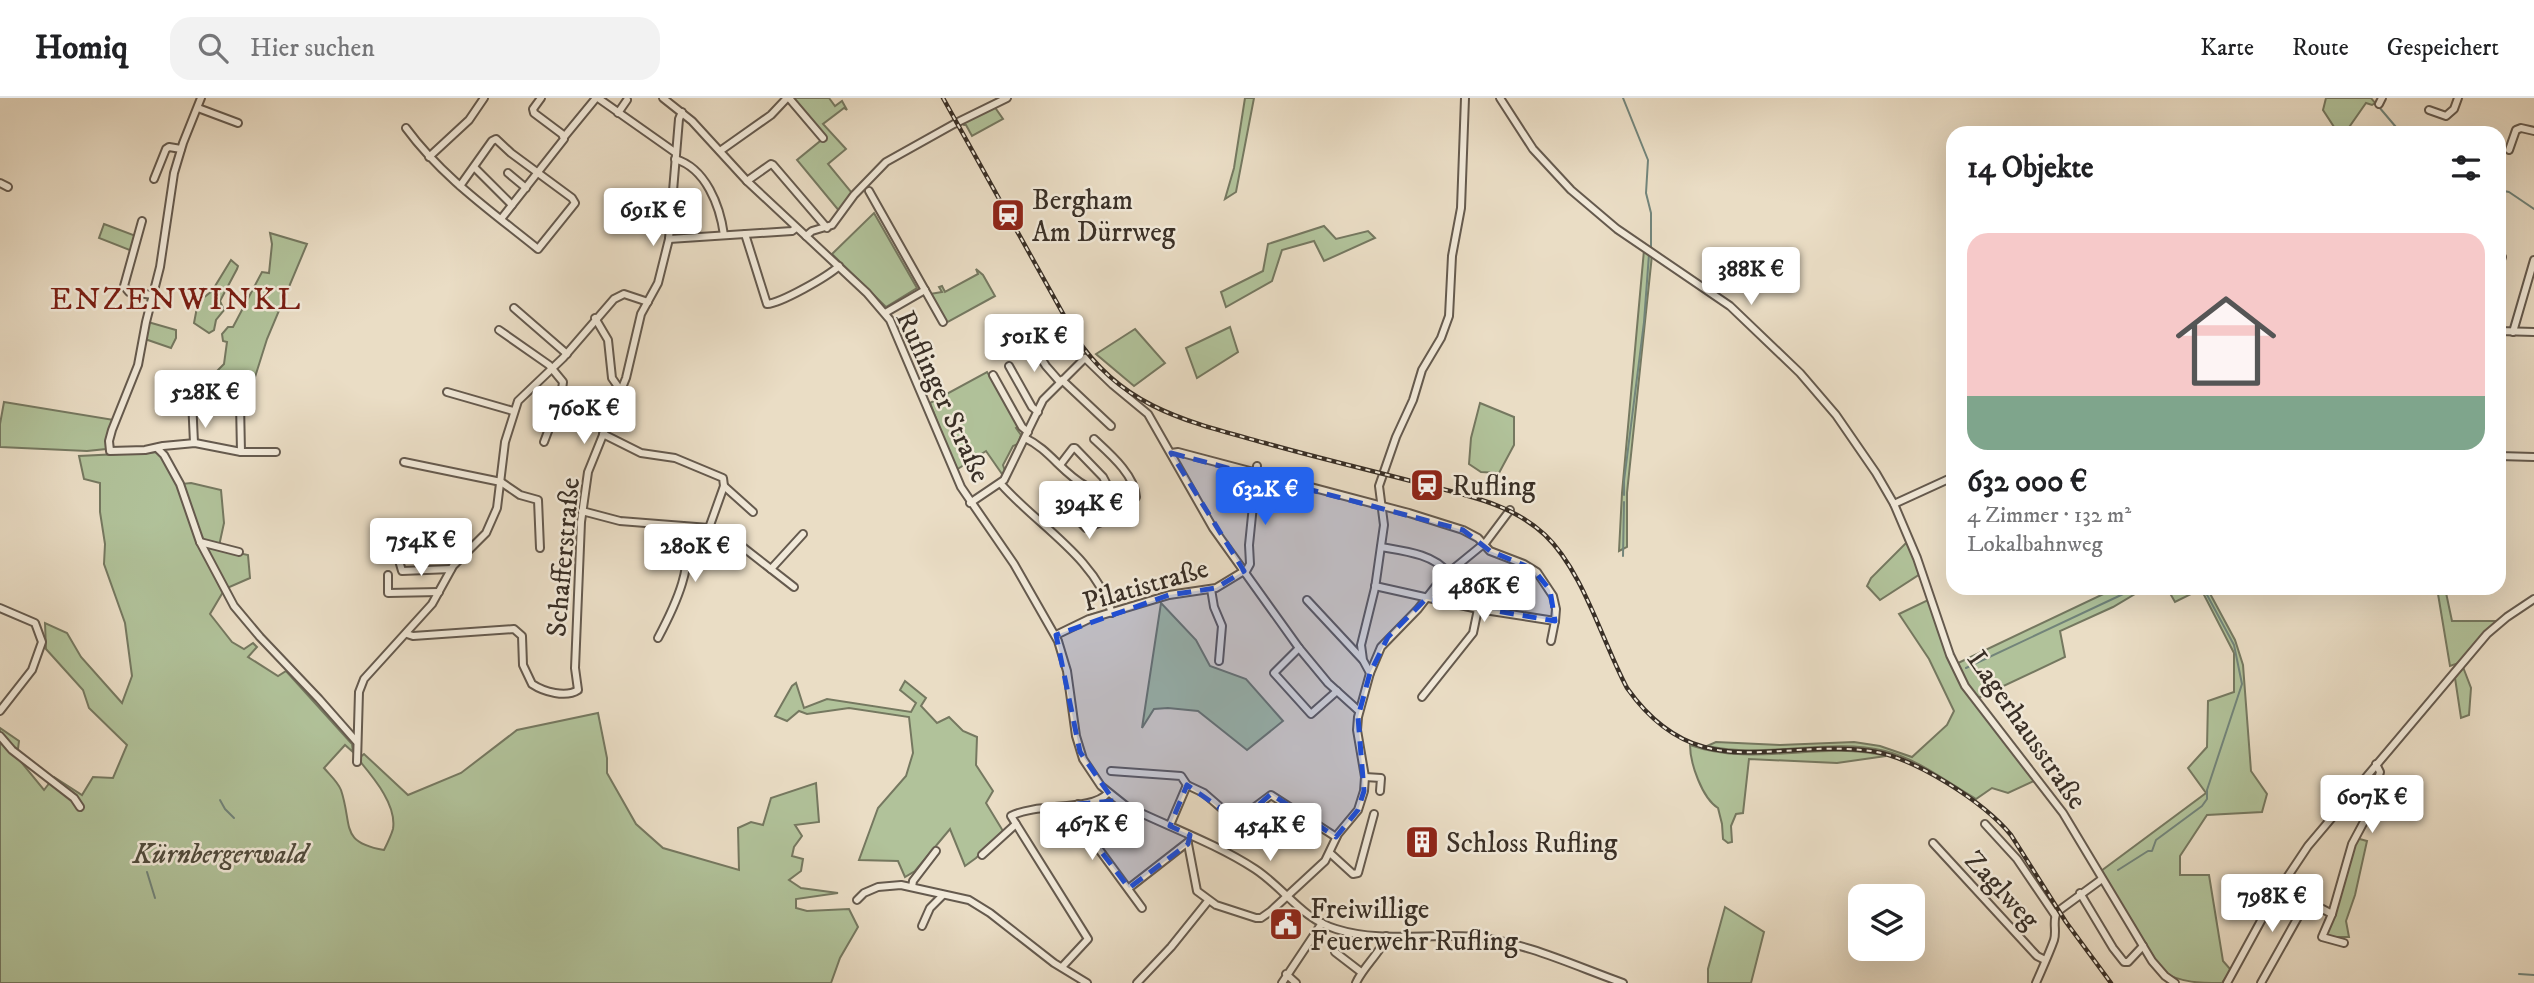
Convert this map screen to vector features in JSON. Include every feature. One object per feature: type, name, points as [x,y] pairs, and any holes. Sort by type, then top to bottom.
[{"type":"street","points":[[201,98],[181,149],[172,186],[160,267],[138,365],[109,441],[110,451],[194,443],[241,452],[276,452]]},
{"type":"street","points":[[429,157],[468,120],[484,98]]},
{"type":"street","points":[[541,98],[533,109],[534,113],[564,137]]},
{"type":"street","points":[[501,219],[597,98],[703,177],[719,215],[724,235]]},
{"type":"street","name":"Ruflinger Straße","points":[[663,98],[674,102],[747,181],[839,266],[885,313],[898,335],[952,468],[970,503],[1014,564],[1056,635],[1065,661],[1080,752],[1090,773],[1108,793],[1126,806],[1170,825],[1253,868],[1303,911],[1322,923],[1355,934],[1464,936],[1491,940],[1524,948],[1623,983]]},
{"type":"street","points":[[720,150],[772,116],[788,98],[823,138]]},
{"type":"street","points":[[806,236],[810,232],[828,228],[836,221],[854,195],[881,166],[1007,98]]},
{"type":"street","points":[[1363,660],[1362,639],[1375,586],[1384,525],[1379,489],[1422,370],[1441,338],[1449,316],[1452,256],[1461,208],[1465,98]]},
{"type":"street","name":"Lagerhausstraße","points":[[1500,98],[1524,136],[1558,178],[1605,220],[1730,306],[1800,373],[1851,437],[1894,505],[1917,558],[1950,654],[1965,686],[2054,800],[2157,968],[2175,983]]},
{"type":"street","points":[[2429,110],[2446,116],[2454,109],[2458,98]]},
{"type":"street","points":[[618,113],[627,100]]},
{"type":"street","points":[[198,108],[239,123]]},
{"type":"street","name":"Schafferstraße","points":[[407,634],[413,636],[514,629],[522,635],[525,671],[532,684],[557,693],[573,693],[578,690],[575,668],[582,511],[588,472],[621,391],[639,322],[658,283],[669,239],[675,156],[682,112]]},
{"type":"street","points":[[406,128],[429,157],[460,186],[538,249],[575,206],[572,198],[496,139],[460,186]]},
{"type":"street","points":[[2509,150],[2516,130],[2521,128],[2534,131]]},
{"type":"street","points":[[154,179],[166,149],[181,149]]},
{"type":"street","points":[[747,181],[773,165],[828,228]]},
{"type":"street","points":[[474,167],[512,205]]},
{"type":"street","points":[[508,173],[526,188]]},
{"type":"street","points":[[0,183],[8,187]]},
{"type":"street","points":[[870,191],[943,322]]},
{"type":"street","points":[[142,221],[124,286],[129,292],[153,295]]},
{"type":"street","points":[[669,239],[792,231],[796,228]]},
{"type":"street","points":[[745,234],[766,304],[785,297],[839,266]]},
{"type":"street","points":[[2512,332],[2534,260]]},
{"type":"street","points":[[885,313],[925,289]]},
{"type":"street","points":[[357,762],[359,692],[364,679],[407,634],[439,592],[451,569],[486,533],[497,508],[505,442],[513,411],[527,390],[567,354],[595,318],[614,299],[621,294],[648,302]]},
{"type":"street","points":[[514,308],[567,354]]},
{"type":"street","points":[[595,318],[608,340],[612,378],[621,391]]},
{"type":"street","points":[[499,330],[552,369],[563,386],[544,442]]},
{"type":"street","points":[[2506,332],[2534,332]]},
{"type":"street","points":[[1033,346],[1046,366],[1111,426]]},
{"type":"street","points":[[970,503],[1000,484],[1043,400],[1085,358],[1146,411],[1203,513],[1244,572],[1299,648],[1359,712]]},
{"type":"street","points":[[1009,366],[1032,407],[1038,412]]},
{"type":"street","points":[[993,375],[1027,435],[1088,487],[1112,494],[1133,506]]},
{"type":"street","points":[[447,392],[513,411]]},
{"type":"street","points":[[192,399],[194,443]]},
{"type":"street","points":[[240,403],[241,452]]},
{"type":"street","points":[[603,434],[641,453],[675,458],[723,478],[724,486],[709,528]]},
{"type":"street","points":[[1094,439],[1130,480],[1136,493],[1133,506]]},
{"type":"street","points":[[157,448],[164,455],[180,484],[200,542],[220,583],[247,622],[356,741]]},
{"type":"street","points":[[1060,465],[1075,448],[1103,477],[1112,494]]},
{"type":"street","points":[[1171,453],[1178,452],[1256,470],[1464,530],[1476,536],[1483,545],[1497,554],[1528,566],[1541,576],[1553,596],[1556,609],[1551,641]]},
{"type":"street","points":[[2506,456],[2534,457]]},
{"type":"street","points":[[404,462],[501,482],[520,495],[538,500],[540,548]]},
{"type":"street","points":[[1244,572],[1251,565],[1249,545],[1256,470]]},
{"type":"street","points":[[1894,505],[1946,480]]},
{"type":"street","points":[[1000,484],[1082,563],[1098,585],[1112,612]]},
{"type":"street","points":[[724,486],[753,512]]},
{"type":"street","points":[[1058,499],[1086,528],[1133,506]]},
{"type":"street","points":[[1190,835],[1188,844],[1196,889],[1208,901],[1259,919],[1320,865],[1330,853],[1336,837],[1358,810],[1364,791],[1357,730],[1359,712],[1370,673],[1385,641],[1448,573],[1483,545],[1510,510]]},
{"type":"street","points":[[582,511],[620,521],[709,528],[735,541],[794,587]]},
{"type":"street","points":[[658,638],[679,593],[684,571],[689,546],[683,526]]},
{"type":"street","points":[[771,569],[803,534]]},
{"type":"street","points":[[200,542],[239,552]]},
{"type":"street","points":[[1381,547],[1432,559],[1448,573]]},
{"type":"street","points":[[398,556],[402,570],[451,569]]},
{"type":"street","name":"Pilatistraße","points":[[1056,635],[1112,612],[1180,592],[1210,589],[1244,572]]},
{"type":"street","points":[[388,575],[388,593],[439,592]]},
{"type":"street","points":[[1375,586],[1426,599],[1555,621]]},
{"type":"street","points":[[1210,589],[1222,626],[1219,661]]},
{"type":"street","points":[[2227,983],[2280,887],[2321,830],[2487,634],[2534,599]]},
{"type":"street","points":[[1307,600],[1363,660],[1370,673]]},
{"type":"street","points":[[0,608],[35,624],[42,642],[32,670],[0,710]]},
{"type":"street","points":[[1422,697],[1473,633],[1478,609]]},
{"type":"street","points":[[1299,648],[1274,673],[1311,714],[1337,691]]},
{"type":"street","points":[[0,736],[12,750],[74,798],[80,807]]},
{"type":"street","points":[[2344,943],[2322,937],[2332,914],[2352,844],[2366,818],[2377,788],[2380,772],[2376,764]]},
{"type":"street","points":[[1111,771],[1181,776],[1188,785],[1204,793],[1227,813],[1251,810],[1271,795],[1336,837]]},
{"type":"street","points":[[1364,777],[1381,778],[1380,791]]},
{"type":"street","points":[[1170,825],[1188,785]]},
{"type":"street","points":[[1062,967],[1088,939],[1011,816],[1016,813],[1095,803],[1108,793]]},
{"type":"street","points":[[1078,804],[1085,830],[1142,908]]},
{"type":"street","points":[[1330,853],[1353,874],[1357,874],[1374,814]]},
{"type":"street","points":[[982,855],[1016,824]]},
{"type":"street","points":[[1985,824],[2017,859],[2055,915],[2055,936],[2036,983]]},
{"type":"street","name":"Zaglweg","points":[[1933,843],[2037,956],[2045,960]]},
{"type":"street","points":[[1129,888],[1188,844]]},
{"type":"street","points":[[912,887],[913,881],[936,851]]},
{"type":"street","points":[[2055,915],[2080,893],[2102,879]]},
{"type":"street","points":[[857,901],[864,893],[878,887],[901,885],[961,898],[982,907],[1087,983]]},
{"type":"street","points":[[2280,887],[2332,914]]},
{"type":"street","points":[[2080,893],[2124,962],[2128,962],[2143,946]]},
{"type":"street","points":[[922,926],[930,908],[943,895]]},
{"type":"street","points":[[1137,983],[1171,947],[1208,901]]},
{"type":"street","points":[[2260,983],[2306,901]]},
{"type":"street","points":[[1282,983],[1322,923]]},
{"type":"street","points":[[1356,983],[1361,972],[1385,942],[1386,936]]},
{"type":"street","points":[[1335,952],[1361,972]]},
{"type":"street","points":[[1286,974],[1296,983]]},
{"type":"highlighted area","points":[[1171,453],[1463,530],[1490,551],[1533,569],[1550,590],[1555,621],[1426,599],[1388,637],[1370,673],[1358,717],[1364,791],[1358,810],[1336,837],[1271,794],[1254,809],[1227,813],[1187,785],[1170,826],[1190,835],[1188,844],[1129,888],[1087,833],[1078,811],[1078,804],[1114,801],[1080,752],[1056,635],[1169,595],[1216,588],[1244,571]]},
{"type":"green space","points":[[793,98],[829,98],[835,106],[842,101],[847,110],[844,108],[823,124],[846,149],[828,164],[852,193],[840,212],[797,160],[825,137]]},
{"type":"green space","points":[[1245,98],[1254,98],[1236,192],[1225,199],[1234,168]]},
{"type":"green space","points":[[2326,98],[2371,98],[2375,103],[2366,103],[2350,126],[2333,126],[2323,110]]},
{"type":"green space","points":[[994,106],[1003,119],[972,136],[962,122]]},
{"type":"green space","points":[[874,213],[917,288],[886,307],[832,254]]},
{"type":"green space","points":[[104,224],[136,236],[132,251],[99,238]]},
{"type":"green space","points":[[1324,226],[1336,239],[1368,231],[1375,238],[1324,261],[1314,241],[1282,250],[1272,281],[1226,307],[1221,292],[1263,271],[1268,244]]},
{"type":"green space","points":[[270,233],[307,244],[267,339],[250,393],[236,395],[211,390],[208,380],[224,364],[227,342],[223,341],[222,334],[228,327],[233,327],[262,272],[269,273],[272,244]]},
{"type":"green space","points":[[1644,250],[1652,255],[1627,493],[1627,547],[1619,551],[1622,493]]},
{"type":"green space","points":[[231,260],[238,266],[220,301],[224,310],[216,320],[214,330],[209,333],[194,323],[198,302],[212,291]]},
{"type":"green space","points":[[976,269],[983,275],[995,296],[946,323],[930,294],[942,292],[939,287],[942,286],[945,292],[978,274]]},
{"type":"green space","points":[[148,322],[176,330],[176,338],[171,348],[145,339]]},
{"type":"green space","points":[[1230,327],[1238,352],[1197,378],[1186,348]]},
{"type":"green space","points":[[1135,329],[1165,363],[1134,386],[1096,354]]},
{"type":"green space","points":[[987,372],[1020,425],[1016,428],[1021,435],[1018,444],[1013,446],[1003,465],[1005,471],[1002,474],[986,451],[956,470],[930,403]]},
{"type":"green space","points":[[4,402],[114,420],[106,449],[87,451],[0,447]]},
{"type":"green space","points":[[1480,403],[1514,417],[1514,445],[1499,473],[1481,472],[1469,464],[1471,438]]},
{"type":"green space","name":"Kürnbergerwald","points":[[160,452],[178,485],[197,543],[223,592],[210,614],[232,642],[244,649],[253,643],[257,647],[248,657],[278,676],[286,671],[352,744],[353,752],[345,745],[324,768],[340,787],[350,831],[360,842],[384,850],[393,829],[387,800],[358,759],[364,754],[408,795],[461,773],[517,730],[598,713],[607,758],[607,773],[636,824],[663,848],[739,870],[738,828],[751,822],[763,825],[771,798],[816,783],[819,822],[795,825],[802,836],[794,847],[792,856],[803,859],[801,871],[789,880],[801,888],[838,893],[796,899],[796,908],[807,911],[849,909],[858,927],[840,958],[831,983],[0,983],[0,728],[19,741],[17,757],[44,790],[54,777],[82,795],[93,777],[113,778],[127,745],[89,708],[83,690],[46,649],[45,623],[67,633],[81,657],[122,703],[132,676],[125,623],[104,564],[100,483],[84,479],[79,456]]},
{"type":"green space","points":[[191,483],[221,490],[224,523],[219,546],[201,541],[181,484]]},
{"type":"green space","points":[[1907,542],[1920,574],[1880,600],[1867,586],[1871,578]]},
{"type":"green space","points":[[203,545],[248,555],[250,578],[225,589]]},
{"type":"green space","points":[[2101,595],[2133,595],[2060,631],[2065,657],[1976,699],[1956,664]]},
{"type":"green space","points":[[2171,595],[2189,595],[2175,602]]},
{"type":"green space","points":[[2204,595],[2211,595],[2235,640],[2243,665],[2251,771],[2267,794],[2262,812],[2207,815],[2180,856],[2180,875],[2209,875],[2223,961],[2231,970],[2222,983],[2199,982],[2163,972],[2101,871],[2206,793],[2188,768],[2207,747],[2208,701],[2234,692],[2234,653]]},
{"type":"green space","points":[[2438,595],[2446,595],[2452,621],[2497,621],[2459,663],[2450,666]]},
{"type":"green space","points":[[1928,600],[1957,676],[2034,781],[2008,793],[1992,788],[1976,799],[1921,765],[1885,751],[1842,746],[1752,750],[1707,746],[1716,742],[1780,745],[1854,742],[1880,746],[1912,757],[1947,725],[1954,711],[1929,659],[1899,614]]},
{"type":"green space","points":[[1161,603],[1196,640],[1210,666],[1246,679],[1283,721],[1247,750],[1198,711],[1154,709],[1142,728]]},
{"type":"green space","points":[[2463,667],[2471,688],[2469,715],[2461,718],[2455,678]]},
{"type":"green space","points":[[905,681],[926,698],[921,706],[937,723],[949,717],[963,731],[977,737],[976,765],[993,791],[986,803],[1003,831],[965,866],[950,829],[915,871],[905,877],[898,861],[859,860],[878,808],[906,776],[913,753],[909,717],[849,708],[807,714],[799,711],[787,721],[775,716],[796,683],[804,708],[827,699],[911,712],[916,703],[900,690]]},
{"type":"green space","points":[[1690,745],[1739,754],[1838,751],[1886,756],[1837,763],[1749,759],[1743,813],[1736,814],[1731,826],[1732,842],[1728,843],[1723,839],[1718,808],[1698,780]]},
{"type":"green space","points":[[2356,838],[2367,841],[2355,895],[2346,921],[2349,937],[2324,937],[2334,913]]},
{"type":"green space","points":[[1725,907],[1764,932],[1751,983],[1708,983],[1708,969]]},
{"type":"waterway","points":[[1623,98],[1648,160],[1646,193],[1651,213],[1651,249]]},
{"type":"waterway","points":[[2379,107],[2395,126]]},
{"type":"waterway","points":[[2506,191],[2534,209]]},
{"type":"waterway","points":[[1624,495],[1649,254]]},
{"type":"waterway","points":[[1623,556],[1624,502]]},
{"type":"waterway","points":[[1966,668],[2121,595]]},
{"type":"waterway","points":[[2118,870],[2152,851],[2156,840],[2202,806],[2207,799],[2207,790],[2242,684],[2234,645],[2207,595]]},
{"type":"waterway","points":[[220,800],[234,818]]},
{"type":"waterway","points":[[147,872],[155,898]]},
{"type":"waterway","points":[[2519,974],[2534,975]]},
{"type":"railway","points":[[943,98],[1076,337],[1114,381],[1159,409],[1210,428],[1464,495],[1493,504],[1520,517],[1545,535],[1570,567],[1627,688],[1654,719],[1681,738],[1710,748],[1739,752],[1836,749],[1871,751],[1907,762],[1947,783],[1984,809],[2011,835],[2066,922],[2111,983]]},
{"type":"place","name":"Bergham Am Dürrweg","points":[[1008,215]]},
{"type":"place","name":"Rufling","points":[[1427,485]]},
{"type":"place","name":"Schloss Rufling","points":[[1422,842]]},
{"type":"place","name":"Freiwillige Feuerwehr Rufling","points":[[1286,924]]},
{"type":"district","name":"ENZENWINKL","points":[[176,298]]}]
